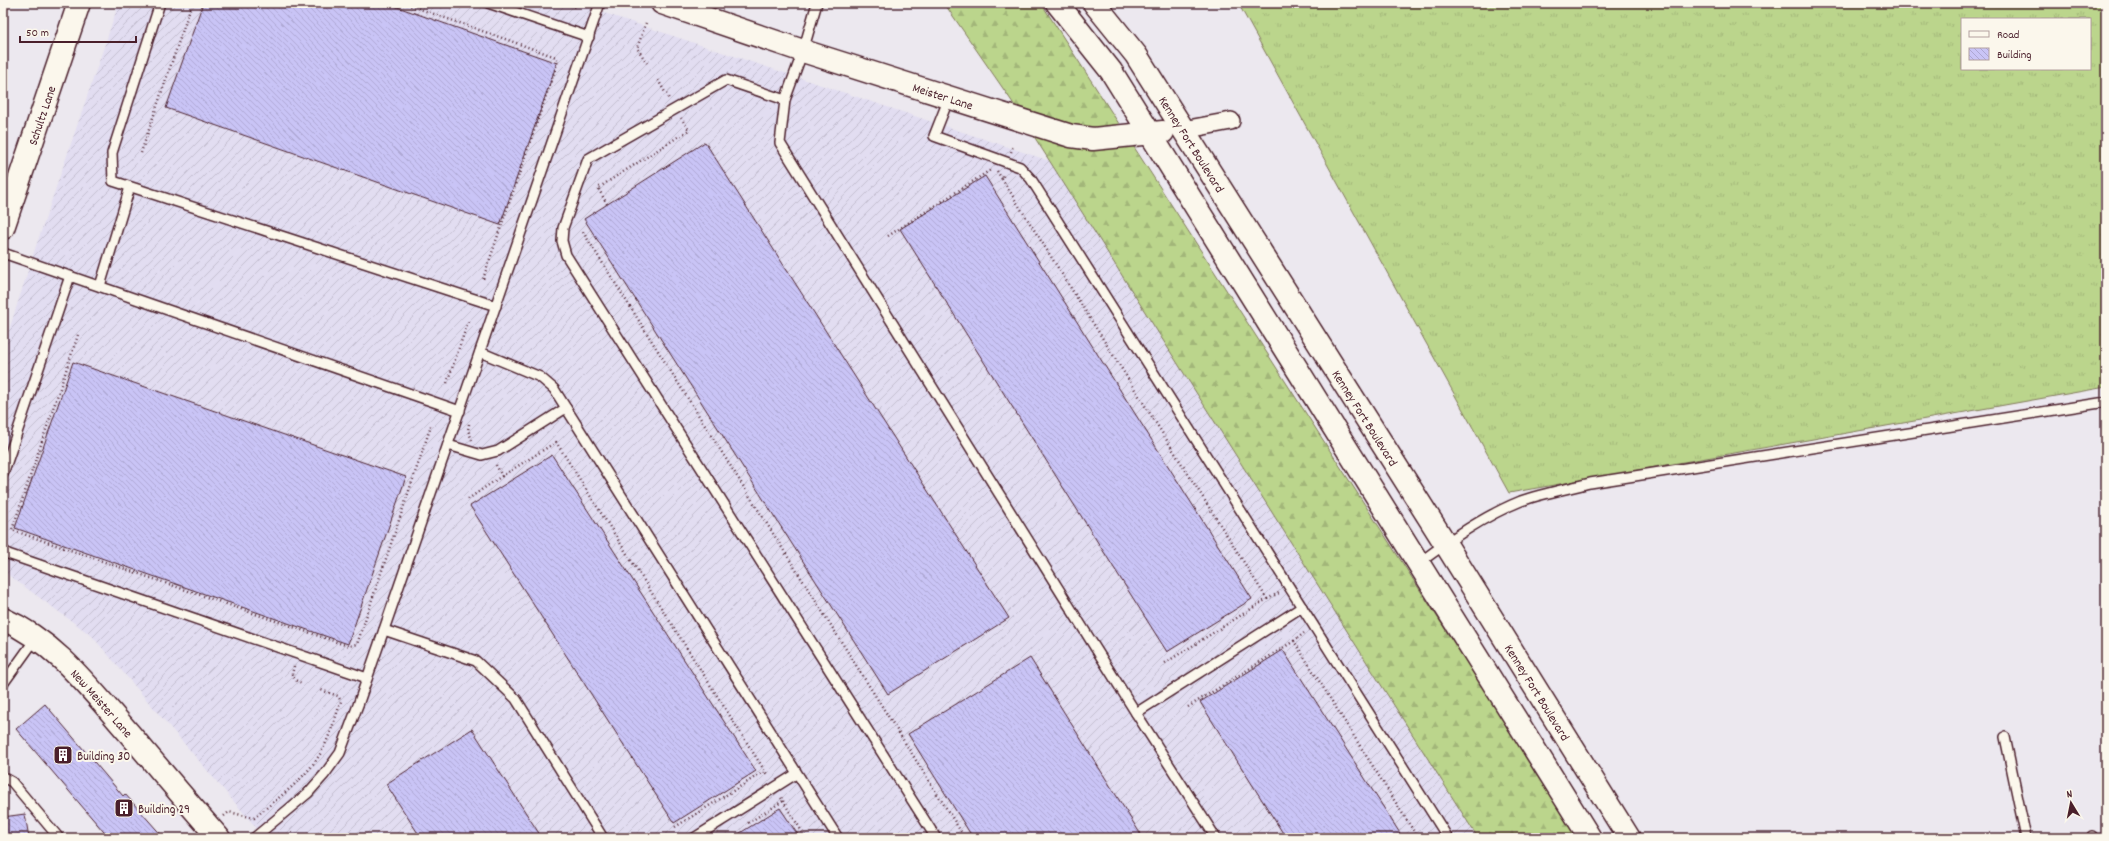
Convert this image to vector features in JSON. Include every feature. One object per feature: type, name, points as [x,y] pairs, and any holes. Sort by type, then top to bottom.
[{"type":"street","name":"Schultz Lane","points":[[3,228],[80,3]]},
{"type":"street","name":"Meister Lane","points":[[662,3],[803,51],[1071,136],[1094,139],[1151,134],[1231,121]]},
{"type":"street","points":[[1057,3],[1112,71],[1590,838]]},
{"type":"street","name":"Kenney Fort Boulevard","points":[[1094,3],[1136,55],[1445,543],[1629,838]]},
{"type":"street","name":"New Meister Lane","points":[[3,619],[36,638],[55,652],[99,699],[219,838]]},
{"type":"lane","points":[[160,3],[112,153],[113,181],[496,306]]},
{"type":"lane","points":[[488,3],[589,37]]},
{"type":"lane","points":[[254,838],[308,793],[340,753],[368,678],[600,3]]},
{"type":"lane","points":[[817,3],[803,51],[785,100],[780,143],[1136,713],[1216,838]]},
{"type":"lane","points":[[785,100],[726,80],[588,158],[562,228],[562,240],[570,262],[936,838]]},
{"type":"lane","points":[[949,98],[934,136],[1020,167],[1031,179],[1448,838]]},
{"type":"lane","points":[[100,286],[130,187]]},
{"type":"lane","points":[[3,253],[460,411]]},
{"type":"lane","points":[[3,474],[70,276]]},
{"type":"lane","points":[[480,352],[540,377],[554,389],[796,774],[838,838]]},
{"type":"lane","points":[[1419,563],[1445,543],[1489,516],[1522,501],[1590,483],[2106,402]]},
{"type":"lane","points":[[448,445],[482,456],[498,451],[566,408]]},
{"type":"lane","points":[[3,550],[8,554],[368,678]]},
{"type":"lane","points":[[1136,713],[1302,607]]},
{"type":"lane","points":[[384,630],[476,661],[516,699],[603,838]]},
{"type":"lane","points":[[3,684],[36,638]]},
{"type":"lane","points":[[2005,737],[2026,838]]},
{"type":"lane","points":[[694,838],[796,774]]},
{"type":"lane","points":[[3,777],[12,782],[59,838]]},
{"type":"path","points":[[141,153],[192,3]]},
{"type":"path","points":[[403,3],[556,57],[558,61],[482,279]]},
{"type":"path","points":[[563,3],[576,7],[577,3]]},
{"type":"path","points":[[646,23],[637,48],[647,62]]},
{"type":"path","points":[[658,80],[671,101]]},
{"type":"path","points":[[607,204],[598,188],[689,130],[681,117]]},
{"type":"path","points":[[1011,152],[1013,146]]},
{"type":"path","points":[[888,236],[992,169],[996,170],[1267,600]]},
{"type":"path","points":[[1002,179],[1004,172]]},
{"type":"path","points":[[583,232],[965,838]]},
{"type":"path","points":[[446,383],[469,319]]},
{"type":"path","points":[[78,335],[12,530],[348,646],[357,644],[432,423]]},
{"type":"path","points":[[471,418],[468,430],[472,440],[476,443]]},
{"type":"path","points":[[468,499],[556,442],[768,776]]},
{"type":"path","points":[[496,465],[502,476]]},
{"type":"path","points":[[1165,663],[1278,592],[1282,598]]},
{"type":"path","points":[[1188,707],[1305,634],[1302,629]]},
{"type":"path","points":[[1294,641],[1418,838]]},
{"type":"path","points":[[294,665],[292,674],[295,680],[302,683]]},
{"type":"path","points":[[224,817],[229,812],[254,818],[288,790],[308,770],[323,749],[341,701],[338,696],[321,690]]},
{"type":"path","points":[[675,827],[765,771]]},
{"type":"path","points":[[780,797],[806,838]]},
{"type":"path","points":[[748,823],[783,801]]},
{"type":"shaded area","points":[[119,3],[574,3],[1050,161],[1478,838],[265,838],[92,636],[3,571],[3,349],[34,252]]},
{"type":"green space","points":[[944,3],[1041,3],[1580,838],[1478,838],[1011,100]]},
{"type":"green space","points":[[1238,3],[2106,3],[2106,387],[1509,493]]},
{"type":"building","points":[[203,3],[386,3],[557,63],[500,225],[166,108]]},
{"type":"building","points":[[705,142],[1009,618],[888,694],[584,219]]},
{"type":"building","points":[[985,176],[1252,599],[1167,652],[900,229]]},
{"type":"building","points":[[73,362],[406,477],[348,644],[15,528]]},
{"type":"building","points":[[552,455],[756,771],[674,823],[470,506]]},
{"type":"building","points":[[1283,650],[1403,838],[1286,838],[1200,702]]},
{"type":"building","points":[[1030,658],[1143,838],[973,838],[908,734]]},
{"type":"building","name":"Building 30","points":[[45,704],[123,796],[125,794],[164,838],[109,838],[16,729]]},
{"type":"building","points":[[472,729],[542,838],[421,838],[386,784]]},
{"type":"building","points":[[780,808],[800,838],[732,838]]},
{"type":"building","points":[[25,814],[29,838],[3,838],[3,817]]},
{"type":"place","name":"Building 30","points":[[63,755]]},
{"type":"place","name":"Building 29","points":[[124,808]]}]
